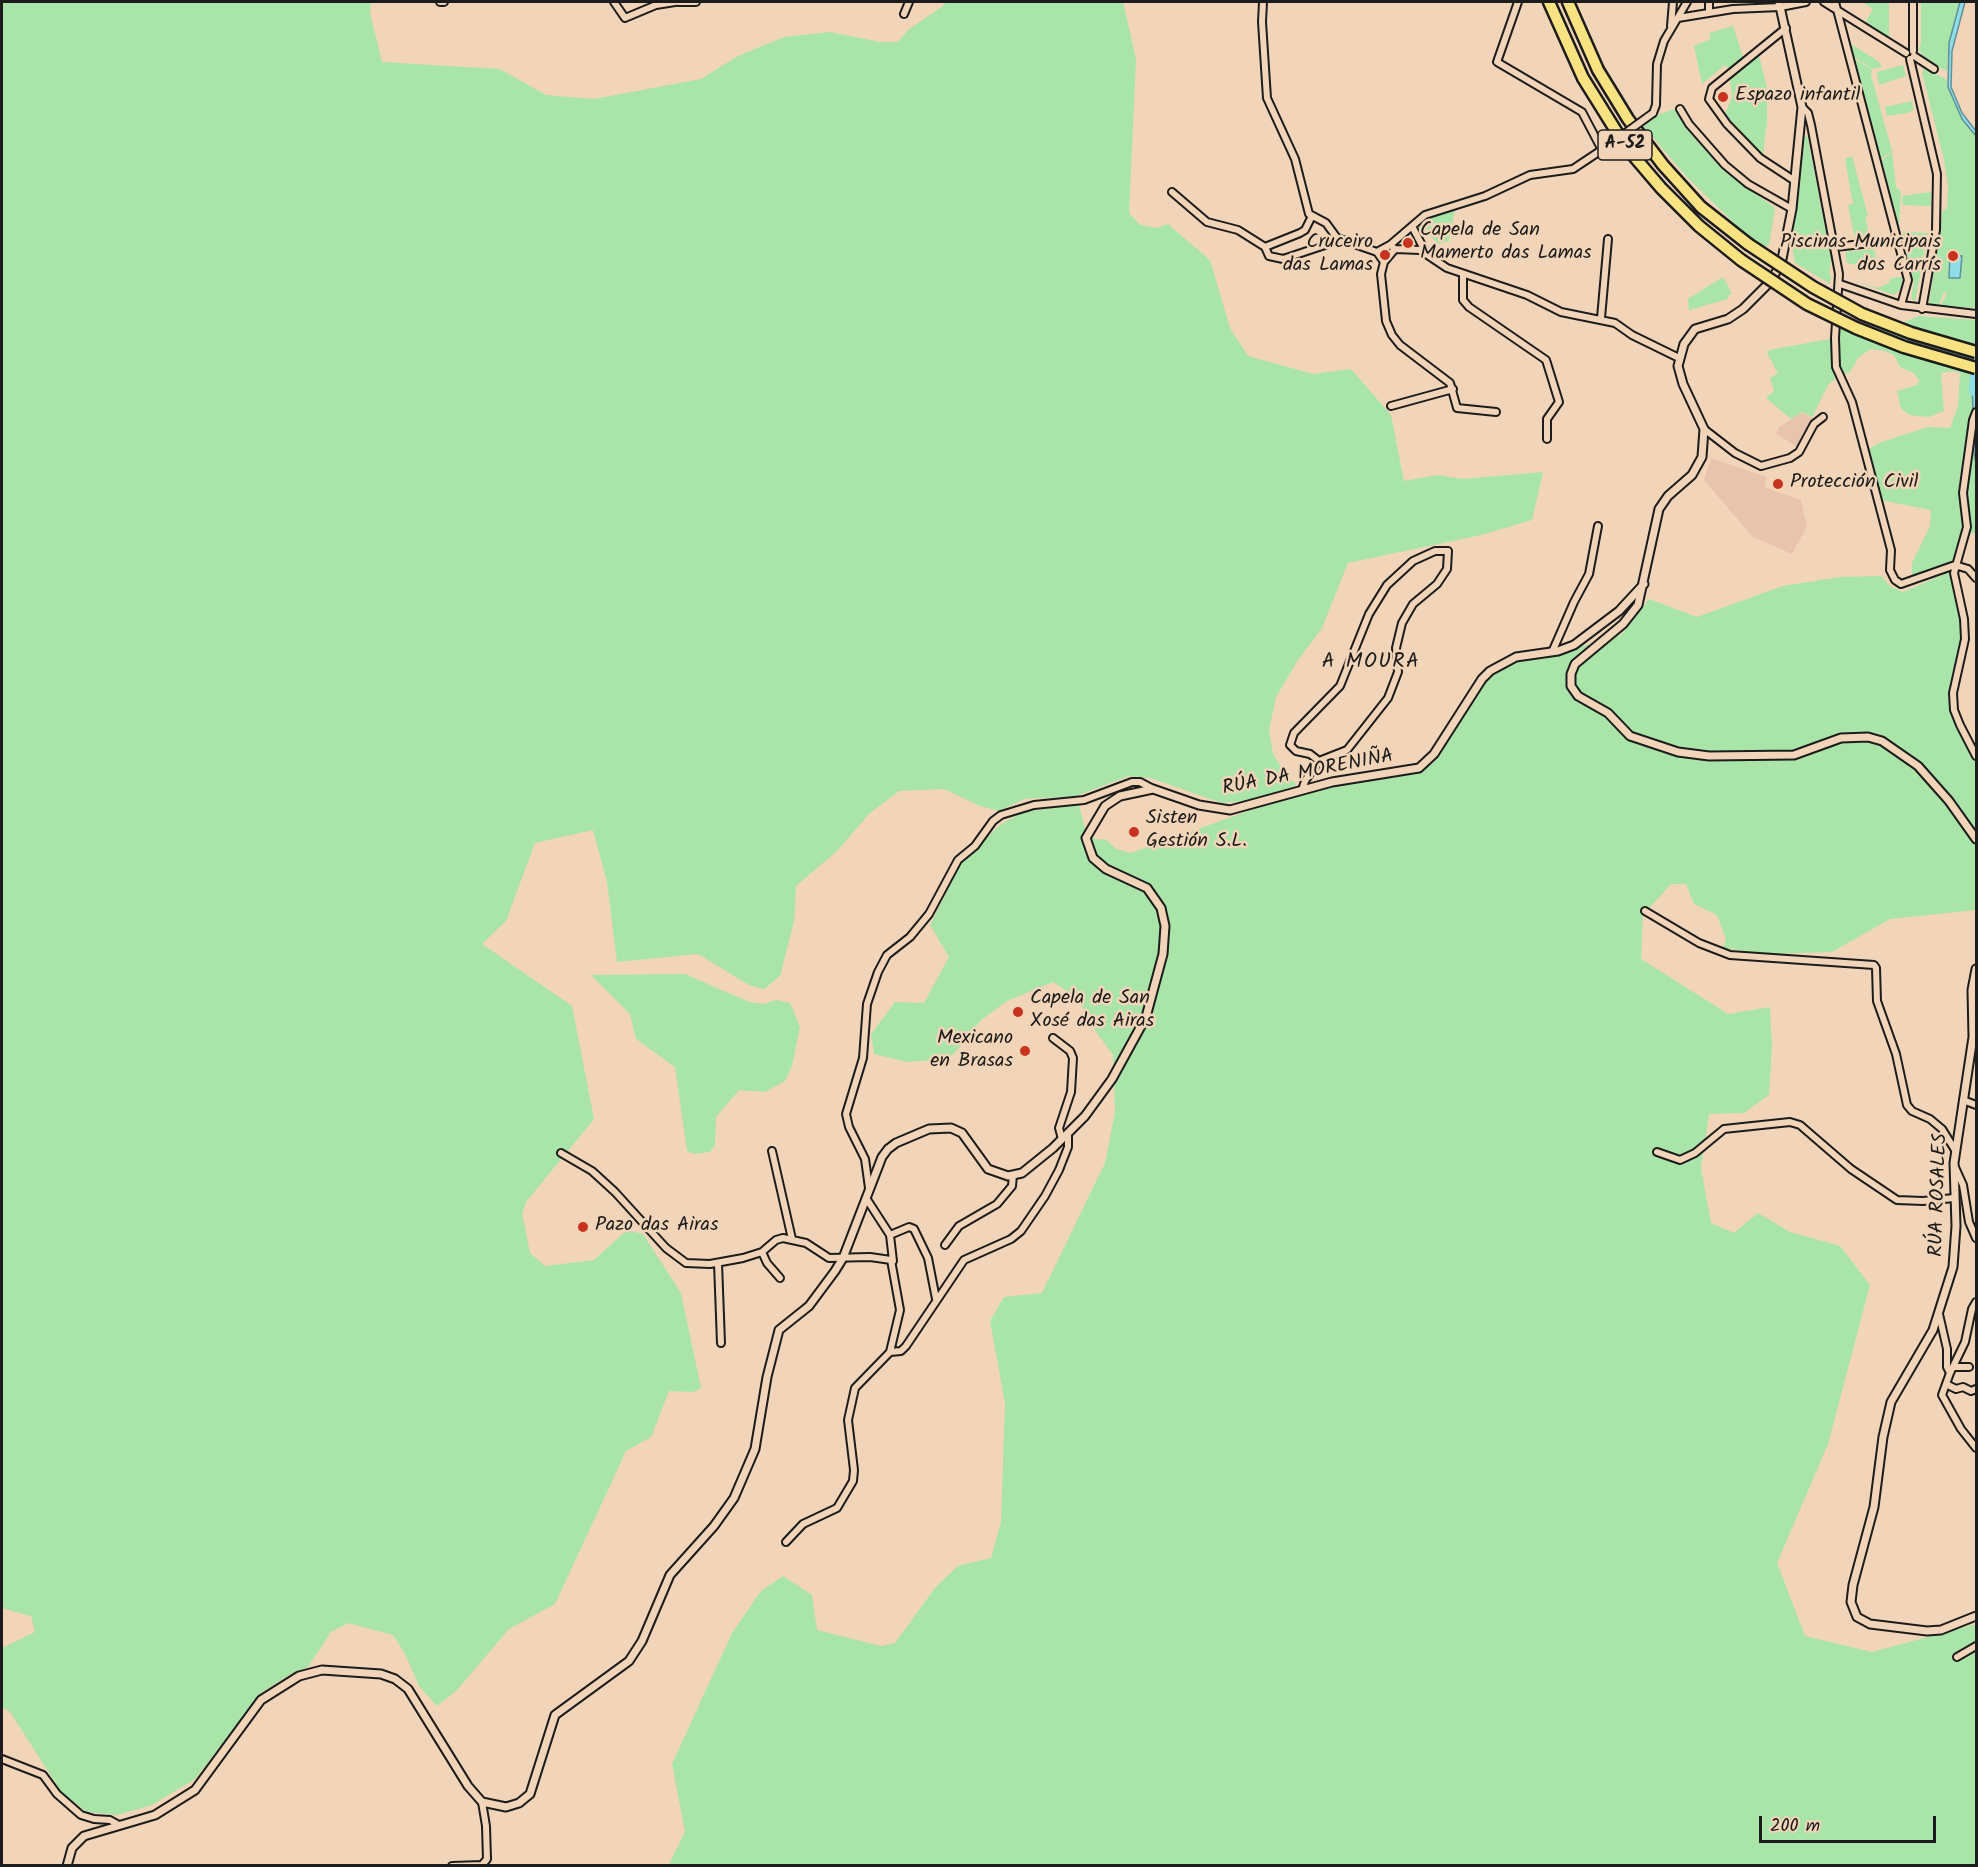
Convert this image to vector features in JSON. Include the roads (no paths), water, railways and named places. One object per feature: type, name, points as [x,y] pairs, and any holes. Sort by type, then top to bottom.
[{"type":"highway","name":"A-52","points":[[1549,2],[1583,78],[1626,147],[1684,211],[1741,260],[1808,304],[1856,328],[1904,347],[1977,368]]},
{"type":"highway","name":"A-52","points":[[1568,2],[1598,70],[1628,119],[1663,165],[1701,207],[1748,244],[1813,287],[1862,314],[1911,333],[1977,352]]},
{"type":"street","points":[[614,2],[625,18],[656,5],[696,2]]},
{"type":"street","points":[[904,14],[909,2]]},
{"type":"street","points":[[1263,2],[1262,22],[1268,98],[1295,159],[1307,209],[1312,216],[1326,223],[1340,240],[1377,252],[1393,247],[1412,248],[1429,254]]},
{"type":"street","points":[[1518,2],[1497,62],[1582,112],[1604,149]]},
{"type":"street","points":[[1496,412],[1461,410],[1455,404],[1453,389],[1445,378],[1400,345],[1392,335],[1386,321],[1382,282],[1384,262],[1393,247],[1425,215],[1485,196],[1530,175],[1573,169],[1653,113],[1656,105],[1657,64],[1673,21],[1672,2]]},
{"type":"street","points":[[1667,35],[1687,2]]},
{"type":"street","points":[[1709,2],[1709,13]]},
{"type":"street","points":[[1678,18],[1762,5],[1806,2]]},
{"type":"street","points":[[1824,2],[1934,69]]},
{"type":"street","points":[[1835,2],[1908,280],[1901,305]]},
{"type":"street","points":[[1913,2],[1911,55],[1937,174],[1936,231],[1922,309]]},
{"type":"street","points":[[1780,4],[1802,107],[1792,209],[1781,264],[1758,295],[1743,309],[1728,319],[1695,329],[1684,344],[1679,358],[1683,384],[1704,429],[1698,467],[1659,509],[1638,604],[1623,624],[1575,664],[1570,680],[1578,696],[1608,713],[1630,736],[1678,752],[1709,756],[1794,755],[1847,737],[1868,737],[1882,741],[1918,766],[1950,801],[1977,839]]},
{"type":"street","points":[[1842,34],[1846,23],[1856,23]]},
{"type":"street","points":[[1786,28],[1712,88],[1709,99],[1727,124],[1760,158],[1795,181]]},
{"type":"street","points":[[1896,47],[1908,45],[1913,31]]},
{"type":"street","points":[[1802,107],[1808,113],[1811,125],[1835,247],[1839,284],[1835,338],[1836,367],[1852,402],[1891,550],[1890,570],[1895,580],[1902,584],[1956,565],[1968,569],[1977,578]]},
{"type":"street","points":[[1680,109],[1689,124],[1725,165],[1749,184],[1792,209]]},
{"type":"street","points":[[1172,192],[1207,222],[1238,230],[1265,247],[1269,256],[1283,259],[1340,240]]},
{"type":"street","points":[[1265,247],[1300,234],[1305,230],[1312,216]]},
{"type":"street","points":[[1413,228],[1421,246],[1447,268],[1527,295],[1561,312],[1601,318],[1615,323],[1632,335],[1679,358]]},
{"type":"street","points":[[1601,318],[1608,238]]},
{"type":"street","points":[[1835,247],[1898,240]]},
{"type":"street","points":[[1377,252],[1384,262]]},
{"type":"street","points":[[1463,275],[1463,300],[1546,360],[1559,402],[1547,419],[1546,439]]},
{"type":"street","points":[[1839,284],[1901,305],[1977,314]]},
{"type":"street","points":[[1391,406],[1453,389]]},
{"type":"street","points":[[1975,415],[1963,493],[1967,527],[1954,573],[1964,619],[1965,639],[1953,693],[1954,710],[1977,756]]},
{"type":"street","points":[[1704,429],[1749,461],[1761,466],[1773,464],[1799,452],[1810,429],[1823,417]]},
{"type":"street","points":[[1704,440],[1719,439]]},
{"type":"street","points":[[1553,650],[1589,574],[1598,526]]},
{"type":"street","points":[[1302,790],[1305,780],[1319,761],[1331,754],[1347,750],[1388,698],[1398,672],[1396,648],[1402,623],[1413,604],[1437,584],[1448,569],[1448,551],[1435,551],[1413,561],[1387,585],[1369,615],[1340,686],[1294,733],[1290,745],[1296,751],[1310,754],[1319,761]]},
{"type":"street","name":"RÚA DA MORENIÑA","points":[[1153,789],[1199,805],[1230,810],[1302,790],[1419,768],[1434,754],[1477,686],[1490,671],[1516,657],[1574,645],[1594,632],[1631,600],[1644,584]]},
{"type":"street","points":[[869,1188],[865,1159],[849,1127],[846,1114],[863,1058],[867,1004],[878,972],[887,955],[905,942],[917,929],[936,903],[958,860],[975,846],[993,821],[1001,815],[1034,805],[1084,800],[1126,783],[1140,782],[1153,789]]},
{"type":"street","points":[[482,1802],[506,1807],[519,1803],[530,1794],[555,1715],[614,1675],[637,1650],[670,1575],[724,1512],[745,1475],[754,1449],[767,1377],[779,1330],[819,1295],[843,1258],[869,1188],[888,1149],[912,1135],[936,1127],[957,1130],[987,1169],[998,1174],[1013,1175],[1032,1167],[1068,1133],[1104,1091],[1146,1017],[1163,954],[1165,926],[1161,908],[1147,888],[1099,864],[1093,858],[1086,838],[1105,806],[1120,796],[1153,789]]},
{"type":"street","points":[[1645,911],[1699,943],[1730,955],[1875,966],[1877,1001],[1896,1054],[1907,1105],[1912,1111],[1930,1119],[1942,1129],[1955,1150]]},
{"type":"street","name":"RÚA ROSALES","points":[[1977,969],[1972,990],[1973,1036],[1955,1150],[1956,1248],[1949,1287],[1926,1345],[1895,1390],[1891,1402],[1870,1528],[1853,1585],[1851,1602],[1854,1613],[1870,1624],[1941,1630],[1977,1616]]},
{"type":"street","points":[[1053,1038],[1070,1051],[1073,1058],[1071,1092],[1059,1128],[1062,1139]]},
{"type":"street","points":[[1963,1100],[1977,1105]]},
{"type":"street","points":[[1657,1152],[1680,1160],[1695,1153],[1724,1129],[1796,1123],[1851,1170],[1888,1196],[1912,1202],[1954,1198]]},
{"type":"street","points":[[890,1352],[901,1350],[906,1346],[933,1310],[936,1299],[964,1260],[1011,1239],[1021,1231],[1041,1203],[1059,1170],[1068,1147],[1068,1133]]},
{"type":"street","points":[[772,1151],[792,1239]]},
{"type":"street","points":[[561,1153],[592,1172],[615,1192],[678,1259],[692,1264],[718,1263],[762,1252],[776,1240],[792,1239],[806,1243],[825,1256],[875,1257],[893,1261]]},
{"type":"street","points":[[1954,1163],[1963,1185],[1969,1222],[1977,1238]]},
{"type":"street","points":[[945,1245],[959,1226],[997,1204],[1012,1186],[1013,1175]]},
{"type":"street","points":[[786,1542],[803,1524],[837,1508],[851,1484],[854,1474],[848,1420],[851,1396],[859,1384],[890,1352],[900,1310],[890,1235],[866,1198]]},
{"type":"street","points":[[890,1235],[909,1227],[914,1229],[928,1258],[936,1299]]},
{"type":"street","points":[[762,1252],[767,1263],[780,1278]]},
{"type":"street","points":[[718,1263],[721,1344]]},
{"type":"street","points":[[1977,1302],[1972,1309],[1965,1342],[1942,1395],[1961,1429],[1977,1448]]},
{"type":"street","points":[[1939,1314],[1947,1349],[1947,1367],[1952,1370],[1969,1367]]},
{"type":"street","points":[[1946,1384],[1956,1389],[1963,1387],[1971,1391],[1977,1389]]},
{"type":"street","points":[[1957,1657],[1977,1646]]},
{"type":"street","points":[[67,1866],[72,1848],[84,1836],[155,1815],[195,1790],[261,1700],[299,1676],[322,1670],[381,1674],[395,1678],[408,1689],[468,1786],[482,1802],[486,1826],[486,1859],[482,1866],[452,1866]]},
{"type":"street","points":[[2,1759],[43,1775],[57,1794],[81,1815],[110,1820],[119,1825]]},
{"type":"water","points":[[1960,2],[1965,2],[1952,51],[1951,87],[1962,113],[1976,131],[1976,136],[1962,119],[1948,87],[1949,43]]},
{"type":"water","points":[[1950,255],[1962,256],[1960,278],[1949,278]]},
{"type":"water","points":[[1972,378],[1976,379],[1976,464],[1974,452]]},
{"type":"waterway","points":[[1974,391],[1976,362]]},
{"type":"place","name":"Espazo infantil","points":[[1723,97]]},
{"type":"place","name":"Capela de San Mamerto das Lamas","points":[[1408,243]]},
{"type":"place","name":"Cruceiro das Lamas","points":[[1385,255]]},
{"type":"place","name":"Piscinas Municipais dos Carrís","points":[[1953,256]]},
{"type":"place","name":"Protección Civil","points":[[1778,484]]},
{"type":"place","name":"Sisten Gestión S.L.","points":[[1134,832]]},
{"type":"place","name":"Capela de San Xosé das Airas","points":[[1018,1012]]},
{"type":"place","name":"Mexicano en Brasas","points":[[1025,1051]]},
{"type":"place","name":"Pazo das Airas","points":[[583,1227]]},
{"type":"district","name":"A MOURA","points":[[1371,663]]}]
